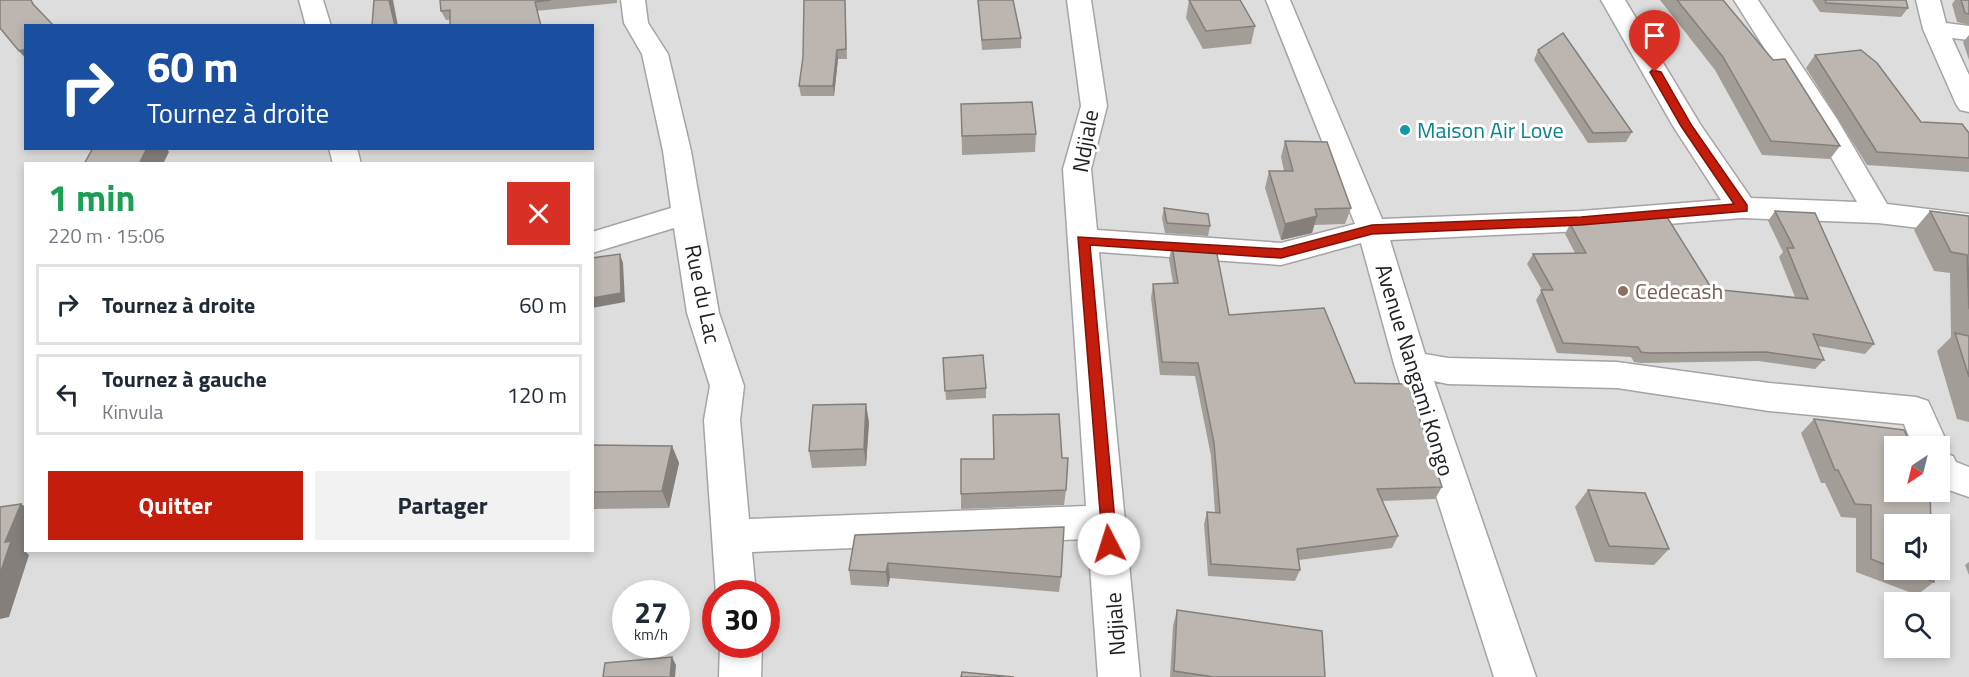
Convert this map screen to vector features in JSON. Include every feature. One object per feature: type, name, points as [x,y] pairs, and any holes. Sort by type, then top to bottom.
[{"type":"street","points":[[311,0],[318,24]]},
{"type":"street","name":"Rue du Lac","points":[[633,0],[636,23],[655,54],[677,151],[703,313],[727,386],[722,420],[735,580]]},
{"type":"street","name":"Ndjiale","points":[[1079,0],[1094,106],[1077,169],[1119,677]]},
{"type":"street","name":"Avenue Nangami Kongo","points":[[1278,0],[1372,230],[1411,364],[1515,677]]},
{"type":"street","points":[[1613,0],[1687,126],[1742,208]]},
{"type":"street","points":[[1746,0],[1823,119],[1878,213]]},
{"type":"street","points":[[1928,0],[1935,29],[1969,104]]},
{"type":"street","points":[[1935,29],[1969,33]]},
{"type":"street","points":[[1083,240],[1281,254],[1372,230],[1581,221],[1742,208],[1878,213],[1969,224]]},
{"type":"street","points":[[594,242],[686,214]]},
{"type":"street","points":[[1411,364],[1448,371],[1617,375],[1768,397],[1916,411],[1926,436]]},
{"type":"street","points":[[1950,476],[1969,482]]},
{"type":"street","points":[[730,536],[1107,522]]},
{"type":"street","points":[[740,677],[741,658]]},
{"type":"shaded area","points":[[0,0],[1969,0],[1969,677],[0,677]]},
{"type":"building","points":[[0,0],[31,0],[52,24],[24,24],[24,50],[19,51],[0,28]]},
{"type":"building","points":[[374,0],[389,0],[395,24],[372,24]]},
{"type":"building","points":[[440,0],[551,0],[535,2],[540,24],[450,24],[450,10],[441,11]]},
{"type":"building","points":[[804,0],[845,0],[846,49],[837,50],[833,86],[799,86],[803,57]]},
{"type":"building","points":[[978,0],[1013,0],[1021,38],[982,40]]},
{"type":"building","points":[[1189,0],[1240,0],[1255,26],[1206,31]]},
{"type":"building","points":[[1677,0],[1723,0],[1773,60],[1785,59],[1840,146],[1771,141],[1723,57]]},
{"type":"building","points":[[1825,0],[1906,0],[1908,8],[1826,3]]},
{"type":"building","points":[[1961,0],[1969,0],[1969,14],[1965,13]]},
{"type":"building","points":[[1563,33],[1632,132],[1593,133],[1538,50]]},
{"type":"building","points":[[1861,50],[1877,63],[1921,122],[1962,124],[1969,133],[1969,158],[1877,152],[1815,55]]},
{"type":"building","points":[[1032,102],[1036,134],[962,136],[961,104]]},
{"type":"building","points":[[1285,141],[1327,142],[1351,208],[1315,209],[1317,216],[1285,224],[1269,171],[1293,171]]},
{"type":"building","points":[[92,150],[146,150],[140,162],[85,162]]},
{"type":"building","points":[[1164,208],[1208,214],[1210,226],[1167,223]]},
{"type":"building","points":[[1775,211],[1815,213],[1874,344],[1813,334],[1824,360],[1766,352],[1648,353],[1641,352],[1638,347],[1563,343],[1541,290],[1553,290],[1533,254],[1586,253],[1570,224],[1667,217],[1712,289],[1808,299],[1787,248],[1794,248]]},
{"type":"building","points":[[1930,211],[1969,216],[1969,309],[1967,255],[1951,252]]},
{"type":"building","points":[[1172,246],[1216,249],[1229,315],[1324,308],[1355,383],[1408,384],[1442,487],[1377,489],[1398,536],[1297,549],[1300,570],[1211,564],[1207,512],[1220,513],[1214,443],[1198,363],[1162,362],[1153,284],[1178,283]]},
{"type":"building","points":[[620,254],[621,293],[594,298],[594,258]]},
{"type":"building","points":[[1955,333],[1969,336],[1969,377]]},
{"type":"building","points":[[983,355],[986,388],[945,391],[943,358]]},
{"type":"building","points":[[866,404],[864,449],[809,451],[813,405]]},
{"type":"building","points":[[1059,414],[1062,458],[1068,458],[1066,490],[961,494],[961,459],[994,459],[993,415]]},
{"type":"building","points":[[1814,419],[1904,430],[1907,436],[1884,436],[1884,502],[1930,502],[1931,514],[1884,514],[1884,564],[1871,559],[1871,505],[1855,504],[1838,470],[1835,470]]},
{"type":"building","points":[[594,445],[672,446],[662,491],[594,492]]},
{"type":"building","points":[[1588,490],[1645,493],[1669,549],[1609,546]]},
{"type":"building","points":[[21,504],[5,542],[11,541],[0,574],[0,507]]},
{"type":"building","points":[[1064,527],[1061,577],[888,563],[886,572],[849,570],[855,535]]},
{"type":"building","points":[[1177,610],[1322,631],[1325,677],[1214,677],[1174,671]]},
{"type":"building","points":[[672,658],[670,677],[603,677],[605,663]]},
{"type":"building","points":[[962,672],[1014,677],[961,677]]},
{"type":"place","name":"Maison Air Love","points":[[1405,130]]},
{"type":"place","name":"Cedecash","points":[[1623,291]]},
{"type":"route","points":[[1109,544],[1083,240],[1281,254],[1372,230],[1581,221],[1742,208],[1687,126],[1655,72]]}]
